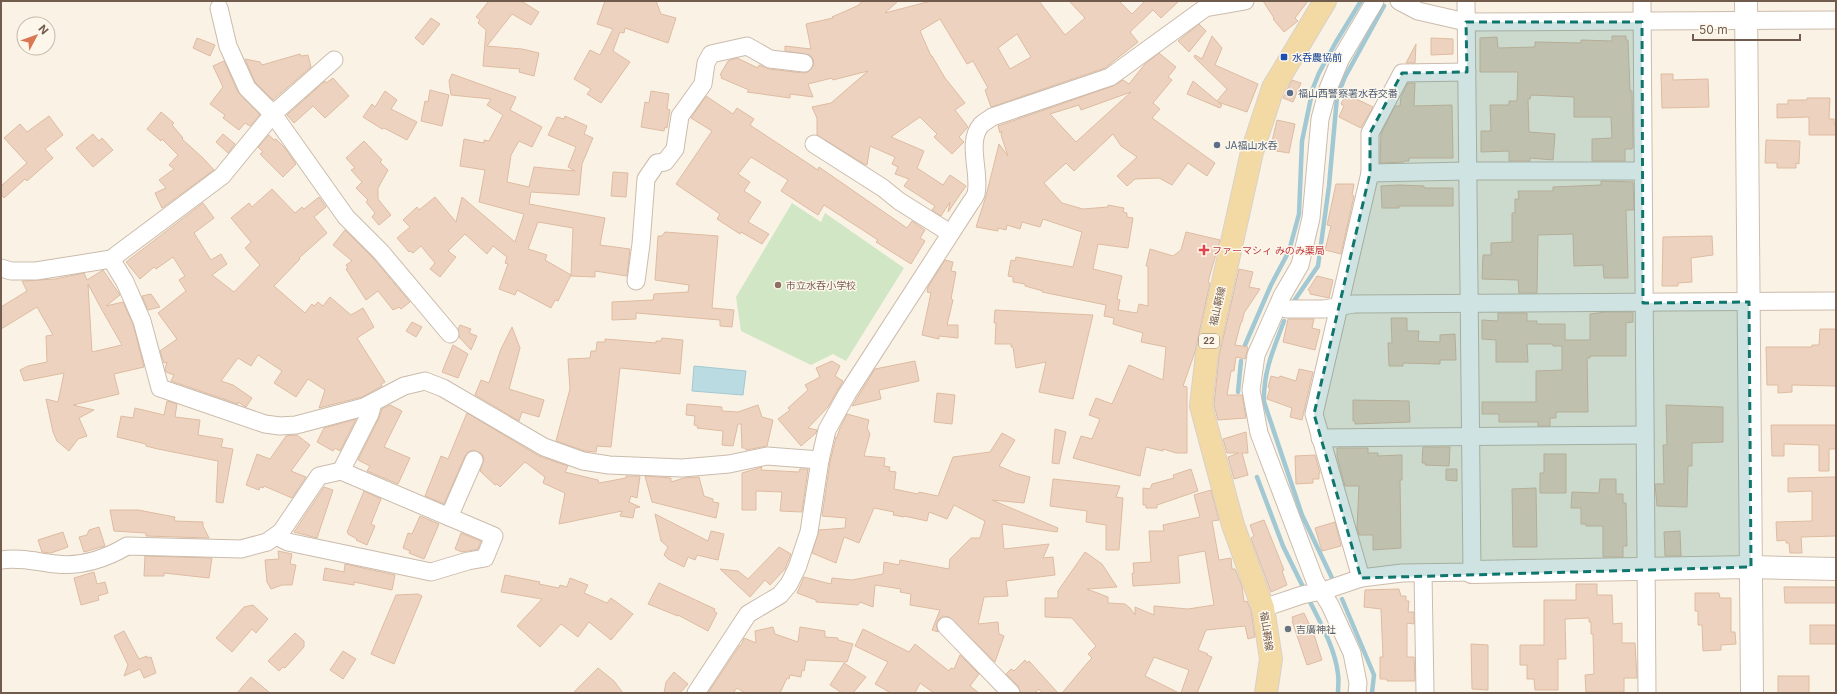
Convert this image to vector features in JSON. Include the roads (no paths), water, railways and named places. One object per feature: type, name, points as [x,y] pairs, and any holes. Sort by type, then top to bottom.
[{"type":"main road","name":"福山鞆線","points":[[1266,693],[1271,660],[1264,608],[1233,525],[1201,406],[1206,354],[1252,152],[1273,88],[1325,1]]},
{"type":"street","points":[[696,693],[748,614],[780,595],[789,584],[797,568],[809,532],[820,460],[827,430],[847,394],[976,194],[974,160],[977,132],[982,124],[992,117],[1110,77],[1205,8],[1245,1]]},
{"type":"street","points":[[1311,593],[1315,581],[1259,433],[1251,390],[1256,355],[1282,296],[1300,265],[1311,218],[1320,120],[1328,89],[1340,60],[1375,1]]},
{"type":"street","points":[[1399,1],[1418,11],[1466,22],[1642,22],[1746,11],[1836,20]]},
{"type":"street","points":[[1466,1],[1472,572]]},
{"type":"street","points":[[1642,1],[1647,693]]},
{"type":"street","points":[[219,8],[228,46],[247,88],[273,114],[346,217],[382,252],[450,334]]},
{"type":"street","points":[[1746,11],[1752,693]]},
{"type":"street","points":[[636,281],[641,244],[646,179],[657,163],[665,162],[675,149],[680,116],[703,84],[706,62],[711,54],[748,46],[770,59],[804,63]]},
{"type":"street","points":[[1,268],[11,271],[36,271],[112,259],[222,176],[273,114],[334,60]]},
{"type":"street","points":[[1361,578],[1314,414],[1370,173],[1370,133],[1402,73],[1467,72]]},
{"type":"street","points":[[814,144],[884,188],[899,201],[950,233]]},
{"type":"street","points":[[1370,173],[1468,171],[1643,172]]},
{"type":"street","points":[[112,259],[125,282],[142,321],[160,388],[265,424],[280,426],[296,425],[364,407],[404,386],[425,381],[443,388],[544,447],[583,461],[609,465],[682,468],[729,464],[767,456],[820,460]]},
{"type":"street","points":[[1286,309],[1324,309],[1354,304],[1836,301]]},
{"type":"street","points":[[341,471],[370,414],[372,403]]},
{"type":"street","points":[[1320,438],[1645,435]]},
{"type":"street","points":[[449,517],[474,460]]},
{"type":"street","points":[[1,560],[15,557],[58,564],[94,561],[114,554],[127,546],[241,549],[267,542],[276,536],[281,532],[318,476],[341,471],[494,536],[485,558],[468,561],[431,572],[288,542],[276,536]]},
{"type":"street","points":[[1264,608],[1361,578],[1402,573],[1423,574],[1751,567],[1836,568]]},
{"type":"street","points":[[1423,574],[1425,693]]},
{"type":"street","points":[[1311,593],[1330,605],[1352,653],[1358,684],[1357,693]]},
{"type":"street","points":[[946,626],[1011,693]]},
{"type":"water","points":[[694,366],[746,371],[743,395],[692,391]]},
{"type":"waterway","points":[[1245,345],[1271,285],[1289,251],[1299,214],[1302,141],[1313,88],[1319,73],[1336,42],[1361,1]]},
{"type":"waterway","points":[[1292,304],[1318,266],[1329,186],[1337,97],[1345,77],[1384,6]]},
{"type":"waterway","points":[[1284,321],[1267,370],[1264,402],[1302,515],[1332,578]]},
{"type":"waterway","points":[[1238,392],[1241,361]]},
{"type":"waterway","points":[[1257,477],[1283,546],[1305,591]]},
{"type":"waterway","points":[[1308,598],[1334,655],[1338,676],[1338,693]]},
{"type":"waterway","points":[[1342,599],[1374,675],[1372,693]]},
{"type":"place","name":"水呑農協前","points":[[1284,57]]},
{"type":"place","name":"福山西警察署水呑交番","points":[[1290,93]]},
{"type":"place","name":"JA福山水呑","points":[[1217,145]]},
{"type":"place","name":"ファーマシィ みのみ薬局","points":[[1204,250]]},
{"type":"place","name":"市立水呑小学校","points":[[778,285]]},
{"type":"place","name":"吉廣神社","points":[[1288,629]]}]
